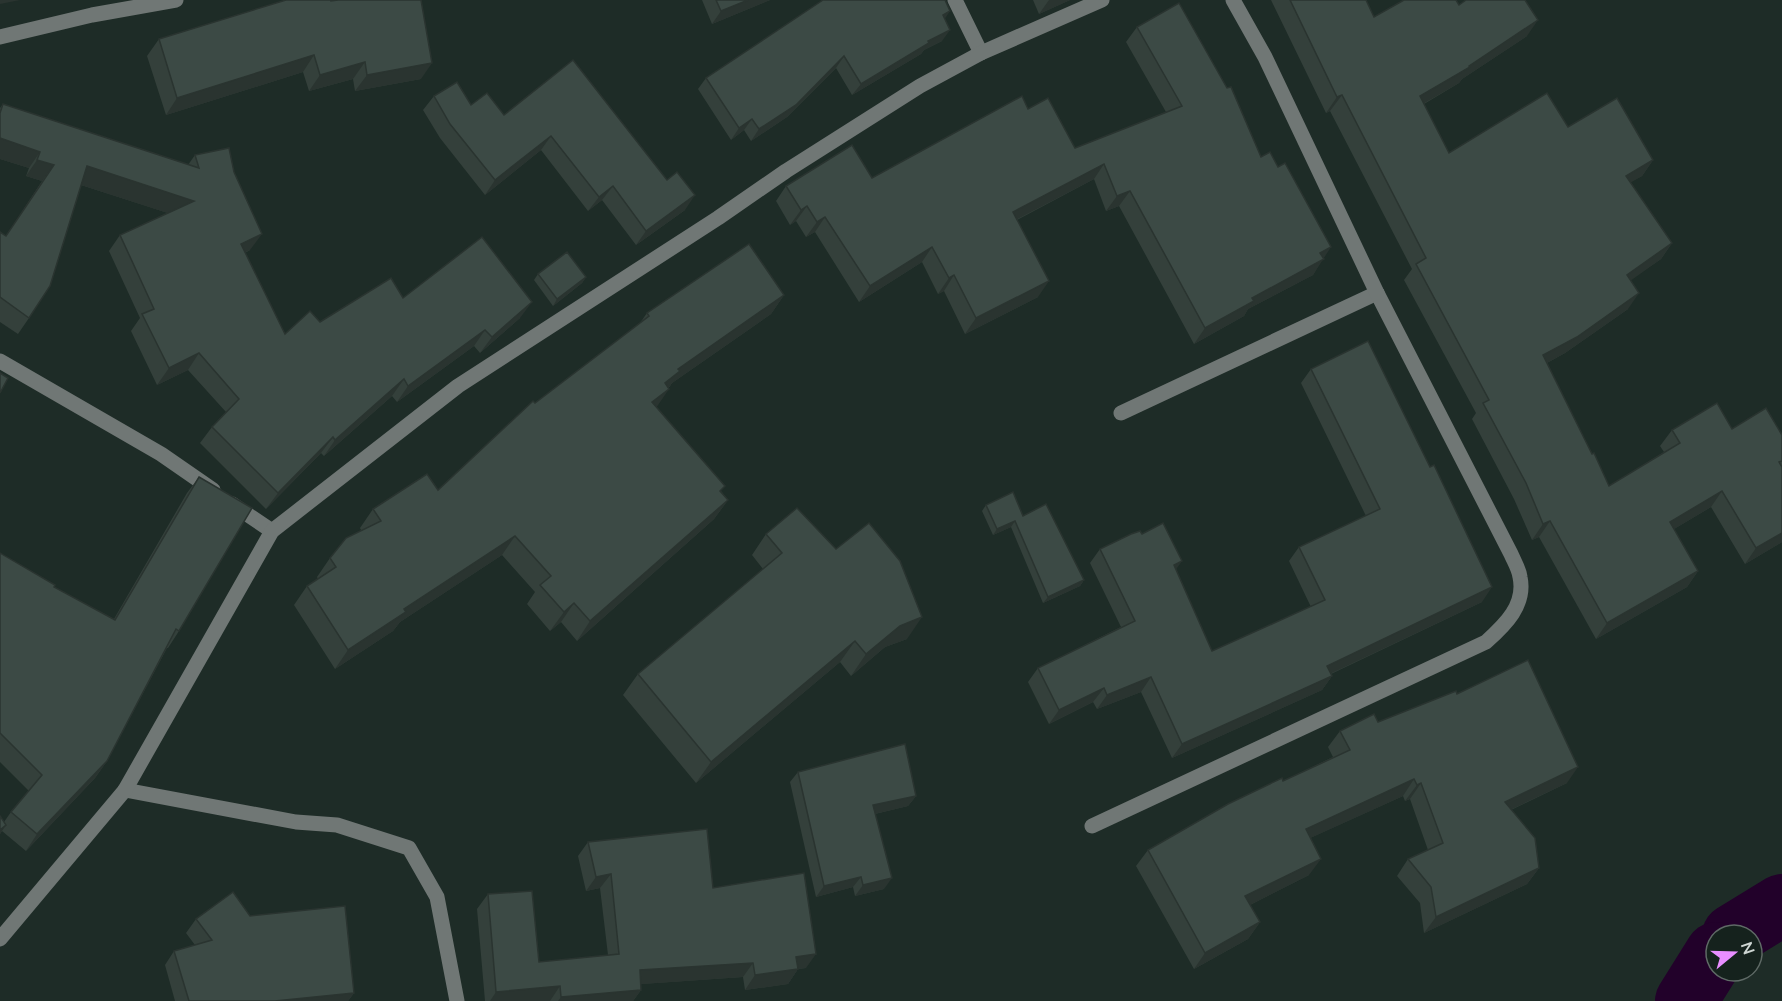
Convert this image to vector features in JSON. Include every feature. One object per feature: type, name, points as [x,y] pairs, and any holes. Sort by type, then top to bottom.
[{"type":"street","points":[[0,37],[92,15],[176,0]]},
{"type":"street","points":[[956,0],[981,53]]},
{"type":"street","points":[[0,939],[125,790],[272,531],[458,386],[863,122],[920,86],[981,53],[1102,0]]},
{"type":"street","points":[[1092,826],[1486,642],[1508,622],[1519,601],[1520,577],[1511,554],[1377,292],[1265,57],[1233,0]]},
{"type":"street","points":[[1121,413],[1377,292]]},
{"type":"street","points":[[0,361],[161,454],[272,531]]},
{"type":"street","points":[[125,790],[296,822],[337,825],[409,848],[437,897],[457,1001]]},
{"type":"building","points":[[286,0],[421,0],[432,63],[367,75],[365,62],[320,75],[314,55],[177,98],[159,39]]},
{"type":"building","points":[[716,0],[748,0],[721,11]]},
{"type":"building","points":[[823,0],[945,0],[950,11],[943,15],[950,30],[928,41],[929,43],[861,84],[844,56],[796,105],[759,129],[752,119],[739,128],[706,78]]},
{"type":"building","points":[[1290,0],[1366,0],[1374,17],[1404,0],[1456,0],[1459,5],[1466,0],[1525,0],[1538,20],[1470,67],[1420,96],[1449,153],[1547,93],[1568,127],[1617,98],[1653,160],[1626,176],[1672,243],[1627,275],[1639,293],[1577,337],[1543,355],[1609,486],[1680,443],[1672,430],[1717,403],[1732,429],[1766,408],[1782,435],[1782,461],[1779,462],[1782,467],[1782,533],[1756,548],[1722,491],[1670,522],[1698,571],[1607,623],[1550,521],[1543,524],[1526,483],[1483,403],[1489,400],[1416,264],[1426,258],[1342,95],[1337,97]]},
{"type":"building","points":[[1179,3],[1227,88],[1231,87],[1261,157],[1270,152],[1278,167],[1285,163],[1331,247],[1320,253],[1324,259],[1252,298],[1254,301],[1205,328],[1130,191],[1117,196],[1104,164],[1013,212],[1049,281],[976,318],[954,275],[949,278],[932,247],[870,286],[825,217],[817,222],[807,206],[801,210],[786,186],[852,145],[872,178],[1022,96],[1028,109],[1048,98],[1075,148],[1182,106],[1137,27]]},
{"type":"building","points":[[573,60],[667,180],[677,172],[695,195],[646,231],[613,186],[599,197],[551,136],[495,180],[450,124],[434,96],[457,82],[471,105],[487,93],[504,115]]},
{"type":"building","points":[[3,104],[199,168],[195,155],[229,148],[234,172],[262,234],[241,244],[285,334],[310,311],[320,322],[391,278],[403,298],[482,237],[532,302],[492,337],[485,330],[408,386],[404,379],[335,440],[333,437],[278,493],[212,427],[239,399],[199,353],[169,368],[142,314],[154,309],[120,235],[194,201],[87,166],[50,286],[29,318],[0,297],[0,232],[6,236],[54,165],[37,160],[40,152],[0,138],[0,113]]},
{"type":"building","points":[[749,244],[784,295],[678,369],[680,371],[665,383],[669,389],[652,402],[725,486],[720,491],[728,500],[590,621],[574,603],[564,612],[540,585],[551,576],[515,536],[404,609],[406,612],[348,650],[307,586],[336,567],[330,558],[346,538],[381,521],[373,509],[427,474],[438,490],[533,401],[535,403],[649,316],[647,313]]},
{"type":"building","points":[[567,252],[586,277],[557,299],[538,274]]},
{"type":"building","points":[[1368,341],[1430,467],[1434,465],[1492,587],[1327,666],[1332,676],[1182,744],[1151,677],[1107,695],[1104,688],[1059,710],[1038,668],[1135,621],[1100,549],[1131,534],[1140,531],[1142,534],[1163,523],[1182,561],[1174,565],[1212,651],[1325,600],[1299,547],[1380,509],[1311,369]]},
{"type":"building","points":[[0,373],[8,378],[0,393]]},
{"type":"building","points":[[199,477],[252,508],[179,631],[176,629],[107,761],[37,834],[11,812],[42,775],[0,733],[0,553],[55,585],[54,587],[115,620]]},
{"type":"building","points":[[1013,492],[1023,516],[1046,504],[1084,580],[1048,597],[1015,521],[997,529],[986,505]]},
{"type":"building","points":[[797,508],[836,549],[869,523],[900,561],[922,617],[900,626],[866,654],[855,641],[711,762],[638,674],[782,553],[766,534]]},
{"type":"building","points":[[1528,660],[1578,767],[1505,802],[1535,838],[1539,868],[1436,917],[1431,887],[1408,859],[1443,843],[1421,783],[1417,785],[1414,779],[1306,829],[1321,859],[1245,896],[1260,922],[1205,953],[1148,850],[1228,804],[1282,778],[1283,781],[1350,750],[1340,731],[1374,714],[1378,722],[1456,691],[1457,694]]},
{"type":"building","points":[[905,744],[916,796],[873,805],[892,878],[863,885],[861,877],[824,886],[798,772]]},
{"type":"building","points":[[0,816],[6,825],[0,830]]},
{"type":"building","points":[[707,829],[713,888],[804,873],[816,954],[796,957],[798,969],[755,975],[753,963],[640,970],[641,990],[561,997],[560,986],[496,992],[488,894],[532,891],[539,962],[619,954],[611,874],[596,877],[588,842]]},
{"type":"building","points":[[233,892],[250,916],[345,906],[354,993],[275,1001],[189,1001],[174,951],[212,940],[196,919]]},
{"type":"waterway","points":[[1753,923],[1782,905]]},
{"type":"waterway","points":[[1686,1001],[1704,972]]}]
